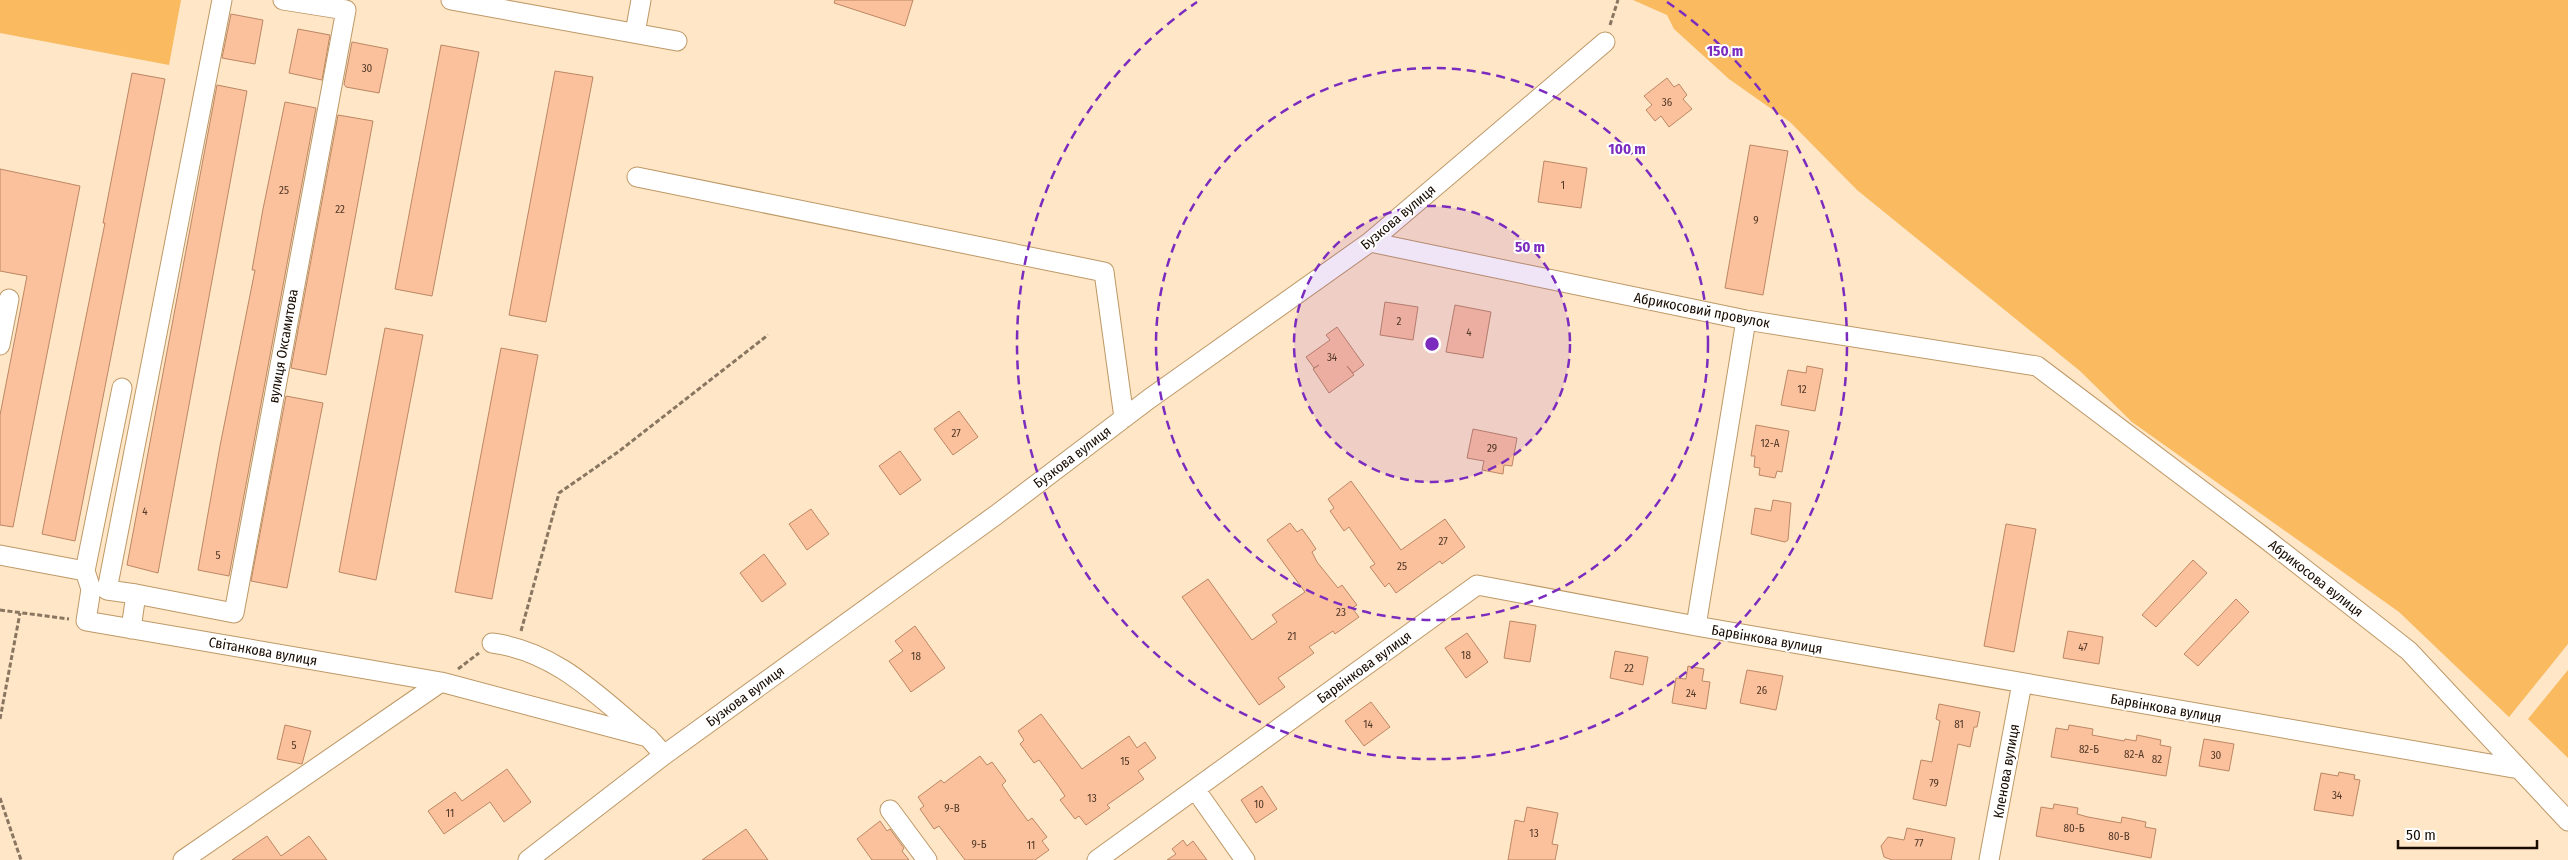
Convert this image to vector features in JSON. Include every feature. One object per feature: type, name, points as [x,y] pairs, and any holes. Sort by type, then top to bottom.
[{"type":"street","points":[[132,629],[136,594],[107,590],[222,0]]},
{"type":"street","name":"вулиця Оксамитова","points":[[136,594],[234,613],[352,5],[283,0]]},
{"type":"street","points":[[451,0],[531,7],[635,33],[677,41]]},
{"type":"street","points":[[635,33],[641,0]]},
{"type":"street","name":"Бузкова вулиця","points":[[528,860],[664,755],[996,515],[1124,418],[1370,242],[1605,42]]},
{"type":"street","points":[[637,177],[1104,272],[1124,418]]},
{"type":"street","name":"Абрикосовий провулок","points":[[1370,242],[1746,320],[2037,366]]},
{"type":"street","points":[[0,345],[9,299]]},
{"type":"street","points":[[1696,626],[1746,320]]},
{"type":"street","name":"Абрикосова вулиця","points":[[2037,366],[2266,539],[2409,651],[2568,821]]},
{"type":"street","points":[[86,621],[91,589],[85,571],[122,388]]},
{"type":"street","points":[[0,555],[85,571]]},
{"type":"street","name":"Барвінкова вулиця","points":[[1097,860],[1477,585],[1696,626],[2519,769]]},
{"type":"street","name":"Світанкова вулиця","points":[[86,621],[441,682],[648,738]]},
{"type":"street","points":[[492,643],[516,646],[562,667],[648,738],[664,755]]},
{"type":"street","points":[[183,860],[441,682]]},
{"type":"street","name":"Кленова вулиця","points":[[1989,860],[2022,683]]},
{"type":"street","points":[[1195,789],[1245,860]]},
{"type":"street","points":[[890,810],[927,860]]},
{"type":"path","points":[[1605,42],[1618,0]]},
{"type":"path","points":[[516,646],[559,493],[618,452],[768,335]]},
{"type":"path","points":[[0,610],[86,621]]},
{"type":"path","points":[[0,719],[20,613]]},
{"type":"path","points":[[441,682],[492,643]]},
{"type":"path","points":[[0,798],[21,860]]},
{"type":"shaded area","points":[[0,0],[181,0],[169,65],[0,33]]},
{"type":"shaded area","points":[[1633,0],[2568,0],[2568,644],[2509,717],[2399,612],[2132,422],[2080,371],[1857,190],[1790,122],[1729,79],[1674,29],[1667,15]]},
{"type":"shaded area","points":[[2568,670],[2568,758],[2528,719]]},
{"type":"building","points":[[835,0],[913,0],[905,26],[834,3]]},
{"type":"building","points":[[231,14],[263,20],[255,64],[222,58]]},
{"type":"building","points":[[298,29],[330,35],[322,80],[289,73]]},
{"type":"building","points":[[352,42],[388,49],[379,93],[346,87],[344,84]]},
{"type":"building","points":[[441,45],[479,52],[432,296],[395,289]]},
{"type":"building","points":[[555,71],[593,77],[546,322],[509,315]]},
{"type":"building","points":[[132,73],[165,79],[75,541],[42,534],[105,223],[103,223]]},
{"type":"building","points":[[1667,78],[1674,87],[1679,84],[1687,95],[1683,99],[1692,109],[1669,127],[1661,116],[1655,121],[1646,110],[1652,105],[1644,96]]},
{"type":"building","points":[[217,85],[247,91],[158,573],[127,565]]},
{"type":"building","points":[[285,102],[316,108],[229,576],[198,570],[220,446],[255,270],[252,270],[263,209]]},
{"type":"building","points":[[338,115],[373,121],[326,375],[291,368]]},
{"type":"building","points":[[1750,145],[1788,151],[1763,295],[1725,288]]},
{"type":"building","points":[[1544,161],[1587,168],[1581,208],[1538,202]]},
{"type":"building","points":[[0,169],[80,186],[13,527],[0,525],[0,415],[27,276],[0,271]]},
{"type":"building","points":[[1385,302],[1418,307],[1413,340],[1380,335]]},
{"type":"building","points":[[1455,305],[1491,312],[1483,358],[1446,352]]},
{"type":"building","points":[[1337,327],[1364,365],[1353,373],[1347,366],[1354,375],[1329,393],[1313,369],[1319,365],[1314,368],[1306,357],[1330,340],[1326,335]]},
{"type":"building","points":[[385,328],[423,335],[376,580],[339,572]]},
{"type":"building","points":[[501,348],[538,355],[492,599],[455,592]]},
{"type":"building","points":[[1807,366],[1823,369],[1815,411],[1781,405],[1788,370],[1806,373]]},
{"type":"building","points":[[286,396],[323,403],[287,588],[251,581]]},
{"type":"building","points":[[959,411],[978,437],[953,455],[934,429]]},
{"type":"building","points":[[1756,425],[1789,431],[1782,472],[1777,471],[1775,478],[1759,475],[1760,468],[1754,467],[1755,456],[1751,456]]},
{"type":"building","points":[[1473,429],[1517,438],[1512,466],[1504,465],[1503,474],[1482,470],[1484,461],[1467,458]]},
{"type":"building","points":[[900,451],[921,480],[900,495],[879,466]]},
{"type":"building","points":[[1351,481],[1401,550],[1445,519],[1465,547],[1442,564],[1440,561],[1396,593],[1389,583],[1385,587],[1370,567],[1375,564],[1349,527],[1344,531],[1330,511],[1334,508],[1328,499]]},
{"type":"building","points":[[1773,500],[1791,503],[1788,540],[1785,542],[1751,534],[1755,508],[1771,511]]},
{"type":"building","points":[[811,509],[829,534],[807,550],[789,524]]},
{"type":"building","points":[[1290,523],[1297,532],[1302,529],[1316,549],[1312,552],[1317,562],[1338,588],[1342,585],[1357,605],[1352,608],[1359,617],[1335,634],[1333,631],[1309,647],[1314,653],[1278,678],[1285,687],[1259,705],[1182,597],[1208,579],[1252,640],[1277,622],[1272,615],[1305,592],[1267,540]]},
{"type":"building","points":[[2006,524],[2036,529],[2014,652],[1984,646]]},
{"type":"building","points":[[764,554],[786,584],[762,602],[740,573]]},
{"type":"building","points":[[2193,560],[2207,573],[2156,627],[2142,615]]},
{"type":"building","points":[[2236,599],[2249,612],[2198,666],[2184,654]]},
{"type":"building","points":[[1510,621],[1536,625],[1530,662],[1504,658]]},
{"type":"building","points":[[915,626],[945,668],[911,692],[889,661],[903,651],[895,641]]},
{"type":"building","points":[[2068,631],[2103,637],[2099,664],[2063,658]]},
{"type":"building","points":[[1467,633],[1488,662],[1466,678],[1445,648]]},
{"type":"building","points":[[1615,651],[1648,657],[1643,685],[1610,678]]},
{"type":"building","points":[[1688,666],[1704,669],[1702,681],[1710,682],[1706,709],[1672,703],[1676,678],[1686,679]]},
{"type":"building","points":[[1747,670],[1783,676],[1776,710],[1740,703]]},
{"type":"building","points":[[1371,702],[1390,727],[1364,746],[1345,721]]},
{"type":"building","points":[[1939,704],[1980,712],[1977,727],[1974,727],[1970,747],[1958,744],[1946,806],[1913,799],[1921,760],[1932,762],[1940,721],[1936,719]]},
{"type":"building","points":[[1041,714],[1082,769],[1129,736],[1137,748],[1145,742],[1156,758],[1138,771],[1144,779],[1107,805],[1110,808],[1086,825],[1079,816],[1075,819],[1060,800],[1065,796],[1059,787],[1039,760],[1034,763],[1020,744],[1024,740],[1018,731]]},
{"type":"building","points":[[285,725],[311,731],[302,764],[277,759]]},
{"type":"building","points":[[2069,725],[2093,729],[2092,735],[2124,741],[2125,739],[2136,741],[2137,735],[2161,740],[2160,745],[2171,747],[2166,776],[2051,757],[2056,728],[2068,730]]},
{"type":"building","points":[[2204,739],[2234,744],[2229,771],[2199,766]]},
{"type":"building","points":[[980,756],[987,765],[992,762],[1006,781],[1002,785],[1008,794],[1028,821],[1032,818],[1047,837],[1042,841],[1049,850],[1035,860],[965,860],[939,826],[934,829],[920,809],[924,806],[918,797],[941,780],[944,783]]},
{"type":"building","points":[[507,769],[531,802],[504,822],[490,802],[444,834],[428,811],[455,792],[462,801]]},
{"type":"building","points":[[2339,772],[2355,775],[2354,779],[2360,780],[2353,816],[2314,810],[2321,773],[2338,776]]},
{"type":"building","points":[[1262,786],[1277,809],[1256,823],[1241,800]]},
{"type":"building","points":[[2054,804],[2078,808],[2077,814],[2088,817],[2121,823],[2122,817],[2146,822],[2145,827],[2156,829],[2151,858],[2036,836],[2041,807],[2053,809]]},
{"type":"building","points":[[1527,807],[1558,813],[1552,844],[1558,845],[1555,860],[1508,860],[1515,820],[1524,822]]},
{"type":"building","points":[[880,821],[887,831],[890,829],[904,848],[902,851],[909,860],[872,860],[857,839]]},
{"type":"building","points":[[1907,828],[1955,838],[1951,860],[1892,860],[1884,857],[1881,846],[1888,837],[1904,840]]},
{"type":"building","points":[[746,829],[768,860],[702,860]]},
{"type":"building","points":[[267,836],[281,856],[309,836],[327,860],[232,860]]},
{"type":"building","points":[[1183,840],[1187,846],[1193,841],[1207,860],[1167,860],[1176,854],[1172,849]]}]
